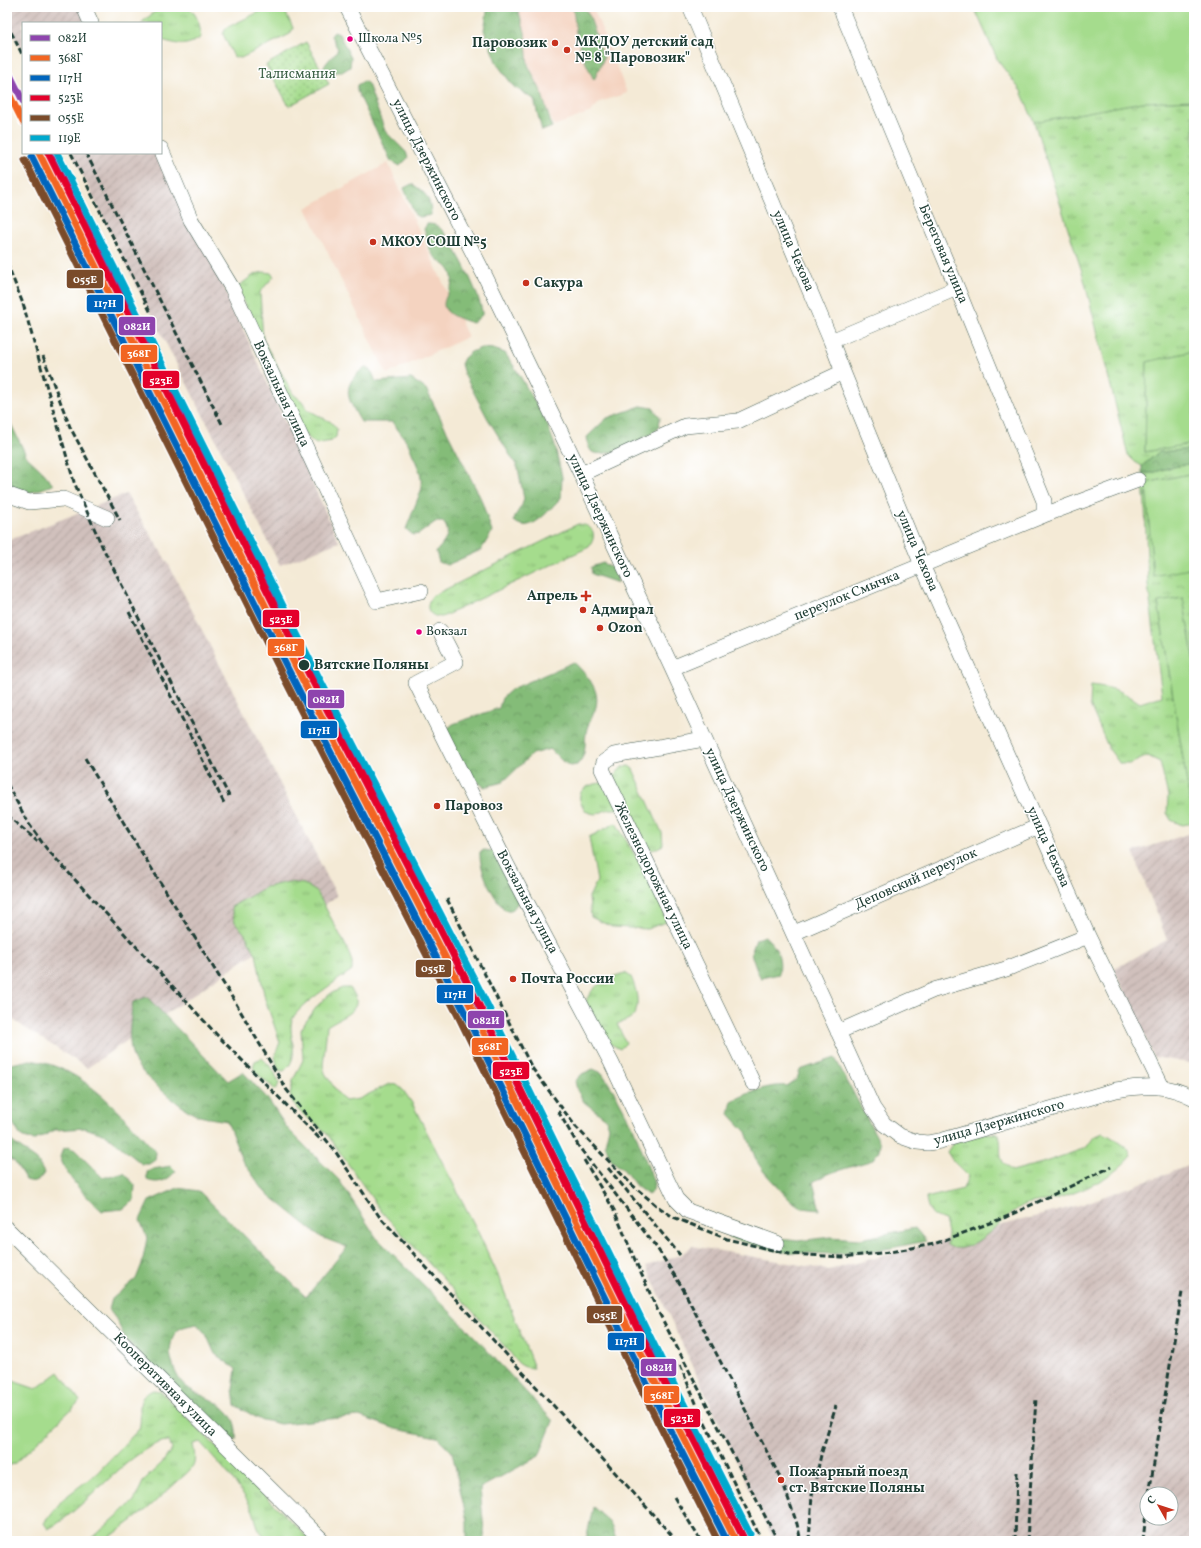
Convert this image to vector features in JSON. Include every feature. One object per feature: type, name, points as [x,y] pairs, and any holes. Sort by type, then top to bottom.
[{"type":"street","points":[[84,7],[91,22]]},
{"type":"street","name":"улица Дзержинского","points":[[348,7],[486,278],[580,474],[672,668],[878,1117],[891,1130],[900,1136],[917,1142],[928,1143],[940,1141],[1116,1090],[1140,1086],[1162,1087],[1194,1098]]},
{"type":"street","name":"улица Чехова","points":[[690,7],[831,341],[922,565],[1088,936],[1162,1087]]},
{"type":"street","name":"Береговая улица","points":[[840,7],[958,288],[1044,508]]},
{"type":"street","name":"Вокзальная улица","points":[[162,151],[191,220],[232,288],[377,601],[421,591]]},
{"type":"street","points":[[831,341],[958,288]]},
{"type":"street","points":[[580,474],[685,426],[738,421],[843,372]]},
{"type":"street","name":"переулок Смычка","points":[[672,668],[922,565],[1044,508],[1138,480]]},
{"type":"street","points":[[7,493],[29,502],[63,499],[106,518]]},
{"type":"street","name":"Вокзальная улица","points":[[440,631],[456,662],[416,683],[508,867],[611,1062],[676,1200],[688,1211],[777,1243]]},
{"type":"street","name":"Железнодорожная улица","points":[[704,739],[614,755],[604,762],[602,769],[753,1083]]},
{"type":"street","name":"Деповский переулок","points":[[794,933],[1039,826]]},
{"type":"street","points":[[838,1032],[934,990],[1006,969],[1088,936]]},
{"type":"street","name":"Кооперативная улица","points":[[7,1229],[323,1541]]},
{"type":"shaded area","points":[[7,7],[85,7],[92,22],[22,22],[22,51],[7,20]]},
{"type":"shaded area","name":"МКДОУ детский сад № 8 \"Паровозик\"","points":[[506,7],[593,7],[627,93],[600,102],[591,112],[554,126]]},
{"type":"shaded area","points":[[72,154],[156,154],[214,265],[339,542],[280,565],[132,277]]},
{"type":"shaded area","name":"МКОУ СОШ №5","points":[[388,163],[468,337],[387,374],[306,208]]},
{"type":"shaded area","points":[[126,494],[169,565],[337,896],[87,1068],[7,1016],[7,541]]},
{"type":"shaded area","points":[[1194,832],[1194,1062],[1189,1063],[1154,1057],[1114,969],[1167,940],[1133,852]]},
{"type":"shaded area","points":[[1194,1164],[1194,1541],[774,1541],[646,1266],[680,1255],[692,1246],[829,1270],[1080,1205]]},
{"type":"green space","points":[[161,7],[187,7],[191,9],[196,16],[200,30],[200,38],[185,44],[177,44],[162,40],[162,22],[142,22]]},
{"type":"green space","points":[[269,7],[283,7],[293,28],[290,34],[241,58],[234,57],[223,34],[226,28]]},
{"type":"green space","points":[[488,7],[521,7],[518,10],[525,32],[528,65],[541,91],[552,127],[542,131],[534,99],[514,87],[497,64],[484,30]]},
{"type":"green space","points":[[573,7],[584,7],[589,15],[604,58],[594,80],[583,57],[576,33]]},
{"type":"green space","points":[[974,7],[1194,7],[1194,100],[1142,102],[1034,122],[1021,91],[998,61]]},
{"type":"green space","points":[[334,32],[339,34],[351,58],[350,67],[342,72],[336,72],[330,77],[327,76],[323,69],[338,49],[331,36]]},
{"type":"green space","name":"Талисмания","points":[[306,42],[329,84],[289,106],[266,65]]},
{"type":"green space","points":[[364,81],[368,84],[385,131],[406,152],[408,158],[400,166],[391,161],[357,91],[357,85]]},
{"type":"green space","points":[[1194,100],[1194,351],[1147,362],[1145,452],[1194,443],[1194,449],[1159,452],[1142,466],[1128,455],[1083,275],[1034,122],[1142,102]]},
{"type":"green space","points":[[412,184],[426,196],[430,204],[431,215],[420,217],[415,215],[404,188]]},
{"type":"green space","points":[[427,224],[438,227],[446,235],[473,284],[482,315],[473,323],[448,312],[444,306],[452,281],[451,273],[430,250],[424,229]]},
{"type":"green space","points":[[264,272],[271,273],[274,276],[260,292],[263,340],[293,394],[302,401],[308,410],[331,422],[337,429],[336,437],[331,441],[316,444],[299,430],[237,287],[255,274]]},
{"type":"green space","points":[[481,348],[493,349],[505,353],[546,421],[555,446],[562,477],[561,498],[539,519],[527,525],[520,525],[514,521],[524,499],[518,468],[488,419],[464,374],[461,364],[464,358],[471,352]]},
{"type":"green space","points":[[1194,351],[1194,443],[1145,452],[1147,362]]},
{"type":"green space","points":[[365,367],[372,372],[376,382],[411,379],[426,389],[481,499],[492,532],[481,550],[447,565],[439,562],[436,552],[446,538],[447,534],[446,526],[443,522],[435,522],[419,534],[413,535],[406,529],[422,488],[420,472],[408,443],[392,422],[361,422],[356,414],[348,393],[349,386],[357,374]]},
{"type":"green space","points":[[641,406],[653,408],[660,417],[659,428],[637,442],[617,450],[598,454],[592,452],[589,447],[587,437],[607,418]]},
{"type":"green space","points":[[7,416],[27,457],[44,473],[53,485],[26,494],[13,487],[7,474]]},
{"type":"green space","points":[[1194,449],[1194,463],[1152,473],[1142,473],[1142,466],[1159,452]]},
{"type":"green space","points":[[1194,463],[1194,473],[1146,483],[1153,575],[1194,568],[1194,663],[1183,598],[1158,603],[1190,802],[1194,802],[1194,823],[1182,825],[1171,820],[1167,813],[1168,796],[1160,762],[1148,756],[1130,764],[1120,764],[1109,749],[1090,705],[1091,685],[1117,690],[1140,703],[1162,696],[1148,585],[1145,506],[1142,473],[1152,473]]},
{"type":"green space","points":[[1194,473],[1194,568],[1153,576],[1146,483]]},
{"type":"green space","points":[[578,524],[587,526],[592,531],[593,538],[589,547],[442,617],[437,617],[429,611],[428,604],[432,596]]},
{"type":"green space","points":[[603,563],[614,571],[618,583],[592,574],[591,567]]},
{"type":"green space","points":[[1183,598],[1194,663],[1194,802],[1190,802],[1158,602]]},
{"type":"green space","points":[[574,662],[592,684],[595,690],[597,703],[588,724],[584,750],[580,761],[577,765],[570,766],[562,761],[550,749],[532,754],[503,782],[484,787],[470,775],[466,766],[445,739],[447,729],[453,724],[499,708],[502,698],[512,689]]},
{"type":"green space","points":[[629,766],[633,769],[662,833],[663,845],[653,850],[646,847],[635,821],[626,811],[612,809],[594,814],[585,811],[580,801],[580,795],[585,788],[595,784],[609,782],[622,767]]},
{"type":"green space","points":[[616,823],[650,881],[668,921],[647,929],[612,927],[591,917],[589,897],[597,881],[589,837]]},
{"type":"green space","points":[[484,850],[493,851],[518,900],[517,904],[512,910],[505,910],[500,905],[484,875],[480,852]]},
{"type":"green space","points":[[288,882],[304,884],[317,892],[347,948],[352,962],[352,970],[313,998],[294,1016],[291,1029],[293,1058],[290,1065],[284,1071],[278,1070],[275,1056],[280,1042],[265,999],[256,954],[245,934],[235,922],[231,907],[266,887]]},
{"type":"green space","points":[[765,936],[773,944],[778,953],[780,968],[779,974],[761,978],[751,954],[756,939]]},
{"type":"green space","points":[[625,973],[631,977],[633,982],[637,1005],[636,1011],[628,1020],[617,1024],[626,1043],[620,1049],[607,1042],[586,1002],[588,996],[596,986],[607,979]]},
{"type":"green space","points":[[342,988],[350,988],[355,995],[355,1007],[346,1015],[327,1026],[323,1066],[325,1073],[337,1092],[345,1101],[359,1099],[389,1084],[397,1085],[403,1090],[412,1103],[477,1230],[497,1273],[534,1368],[522,1366],[517,1361],[381,1211],[327,1134],[297,1109],[293,1103],[290,1095],[293,1080],[303,1060],[301,1030],[318,1005],[330,994]]},
{"type":"green space","points":[[147,997],[228,1081],[243,1072],[267,1098],[287,1128],[339,1180],[376,1237],[472,1334],[553,1421],[539,1456],[480,1488],[485,1541],[467,1541],[467,1521],[452,1452],[437,1437],[396,1429],[359,1416],[280,1424],[259,1419],[235,1405],[233,1389],[236,1369],[215,1354],[206,1334],[197,1324],[183,1327],[175,1334],[170,1348],[174,1368],[178,1377],[191,1390],[220,1405],[230,1414],[235,1424],[236,1440],[222,1437],[126,1340],[116,1319],[109,1310],[112,1299],[136,1279],[142,1264],[147,1238],[140,1220],[149,1201],[178,1188],[199,1191],[306,1297],[347,1247],[321,1237],[265,1192],[242,1160],[227,1121],[196,1115],[189,1111],[162,1090],[138,1066],[134,1060],[130,1046],[131,1017],[133,1002]]},
{"type":"green space","points":[[262,1058],[273,1069],[279,1083],[276,1090],[257,1074],[253,1067],[255,1061]]},
{"type":"green space","points":[[835,1058],[880,1143],[879,1150],[873,1160],[827,1174],[813,1182],[820,1210],[802,1208],[789,1199],[764,1172],[756,1160],[746,1132],[729,1114],[732,1101],[752,1092],[773,1086],[787,1086],[797,1079],[800,1070]]},
{"type":"green space","points":[[30,1060],[50,1064],[68,1072],[85,1082],[100,1094],[156,1152],[155,1160],[149,1164],[142,1164],[106,1135],[85,1128],[55,1130],[35,1140],[27,1139],[20,1135],[7,1113],[7,1065]]},
{"type":"green space","points":[[593,1069],[602,1073],[615,1093],[634,1129],[654,1183],[653,1191],[648,1195],[636,1186],[624,1170],[611,1160],[605,1144],[609,1127],[606,1119],[584,1102],[577,1090],[575,1081],[582,1074]]},
{"type":"green space","points":[[985,1133],[999,1134],[1001,1158],[1006,1166],[1012,1171],[1042,1163],[1086,1148],[1094,1137],[1103,1133],[1127,1147],[1131,1156],[1115,1171],[1096,1183],[1065,1196],[1024,1205],[977,1242],[966,1247],[956,1248],[947,1245],[948,1233],[945,1220],[931,1213],[926,1198],[963,1189],[968,1176],[953,1161],[947,1152],[953,1143]]},
{"type":"green space","points":[[7,1138],[37,1160],[44,1173],[38,1180],[26,1180],[14,1161],[7,1158]]},
{"type":"green space","points":[[68,1147],[75,1150],[102,1177],[110,1177],[124,1173],[135,1185],[134,1200],[123,1209],[102,1211],[77,1186],[67,1173],[60,1157],[63,1149]]},
{"type":"green space","points":[[171,1166],[176,1171],[170,1177],[159,1182],[147,1180],[147,1172],[153,1169]]},
{"type":"green space","points":[[915,1228],[926,1241],[871,1252],[834,1254],[781,1252],[728,1238],[734,1230],[771,1238],[798,1241],[831,1237],[860,1239]]},
{"type":"green space","points":[[59,1372],[80,1401],[14,1464],[7,1466],[7,1379],[36,1389]]},
{"type":"green space","points":[[153,1390],[160,1391],[311,1541],[277,1541],[262,1534],[246,1498],[200,1442],[193,1444],[195,1456],[191,1469],[146,1510],[105,1541],[89,1541],[134,1501],[144,1480],[162,1463],[172,1449],[169,1441],[156,1444],[141,1452],[62,1521],[48,1529],[44,1523],[63,1499],[97,1473],[139,1429],[141,1402],[147,1394]]},
{"type":"green space","points":[[593,1507],[610,1522],[617,1541],[583,1541],[587,1536]]},
{"type":"railway","points":[[7,24],[22,54]]},
{"type":"railway","points":[[72,154],[151,313]]},
{"type":"railway","points":[[87,154],[222,424]]},
{"type":"railway","points":[[7,263],[25,309]]},
{"type":"railway","points":[[23,304],[74,482],[102,546],[229,796]]},
{"type":"railway","points":[[43,356],[70,427],[120,520]]},
{"type":"railway","points":[[129,612],[224,803]]},
{"type":"railway","points":[[85,758],[137,845],[235,1002],[286,1089],[335,1151],[379,1216],[677,1541]]},
{"type":"railway","points":[[7,784],[29,824],[46,848],[218,1036],[322,1141]]},
{"type":"railway","points":[[7,815],[37,841]]},
{"type":"railway","points":[[447,899],[532,1068],[576,1127],[631,1184],[657,1206],[673,1217],[727,1239],[789,1254],[842,1257],[890,1252],[934,1244],[1006,1217],[1111,1167]]},
{"type":"railway","points":[[558,1111],[579,1147],[657,1248],[682,1287],[783,1483],[797,1524],[801,1541]]},
{"type":"railway","points":[[584,1160],[614,1210],[658,1311],[778,1541]]},
{"type":"railway","points":[[608,1168],[680,1255]]},
{"type":"railway","points":[[1150,1486],[1182,1292]]},
{"type":"railway","points":[[680,1365],[701,1415],[762,1541]]},
{"type":"railway","points":[[1027,1541],[1036,1398]]},
{"type":"railway","points":[[809,1541],[812,1495],[821,1455],[836,1406]]},
{"type":"railway","points":[[1015,1541],[1017,1472]]},
{"type":"railway","points":[[674,1497],[701,1541]]},
{"type":"railway","points":[[1143,1541],[1145,1526]]},
{"type":"railway","points":[[1192,1541],[1194,1531]]},
{"type":"transit line","name":"082И","points":[[7,69],[22,99]]},
{"type":"transit line","name":"368Г","points":[[7,90],[22,120]]},
{"type":"transit line","name":"368Г","points":[[40,154],[297,669],[473,1011],[651,1374],[736,1541]]},
{"type":"transit line","name":"523Е","points":[[48,154],[304,665],[480,1007],[658,1370],[743,1537]]},
{"type":"transit line","name":"082И","points":[[50,154],[322,691],[745,1541]]},
{"type":"transit line","name":"119Е","points":[[57,154],[311,662],[487,1004],[665,1367],[750,1534]]},
{"type":"transit line","name":"117Н","points":[[32,157],[290,673],[466,1015],[644,1378],[727,1541]]},
{"type":"transit line","name":"055Е","points":[[25,160],[283,676],[459,1018],[637,1381],[718,1541]]},
{"type":"place","name":"Школа №5","points":[[350,39]]},
{"type":"place","name":"Паровозик","points":[[555,43]]},
{"type":"place","name":"МКДОУ детский сад № 8 \"Паровозик\"","points":[[567,50]]},
{"type":"place","name":"МКОУ СОШ №5","points":[[373,242]]},
{"type":"place","name":"Сакура","points":[[526,283]]},
{"type":"place","name":"Апрель","points":[[586,596]]},
{"type":"place","name":"Адмирал","points":[[583,610]]},
{"type":"place","name":"Ozon","points":[[600,628]]},
{"type":"place","name":"Вокзал","points":[[419,632]]},
{"type":"place","name":"Вятские Поляны","points":[[304,665]]},
{"type":"place","name":"Паровоз","points":[[437,806]]},
{"type":"place","name":"Почта России","points":[[513,979]]},
{"type":"place","name":"Пожарный поезд ст. Вятские Поляны","points":[[781,1480]]}]
